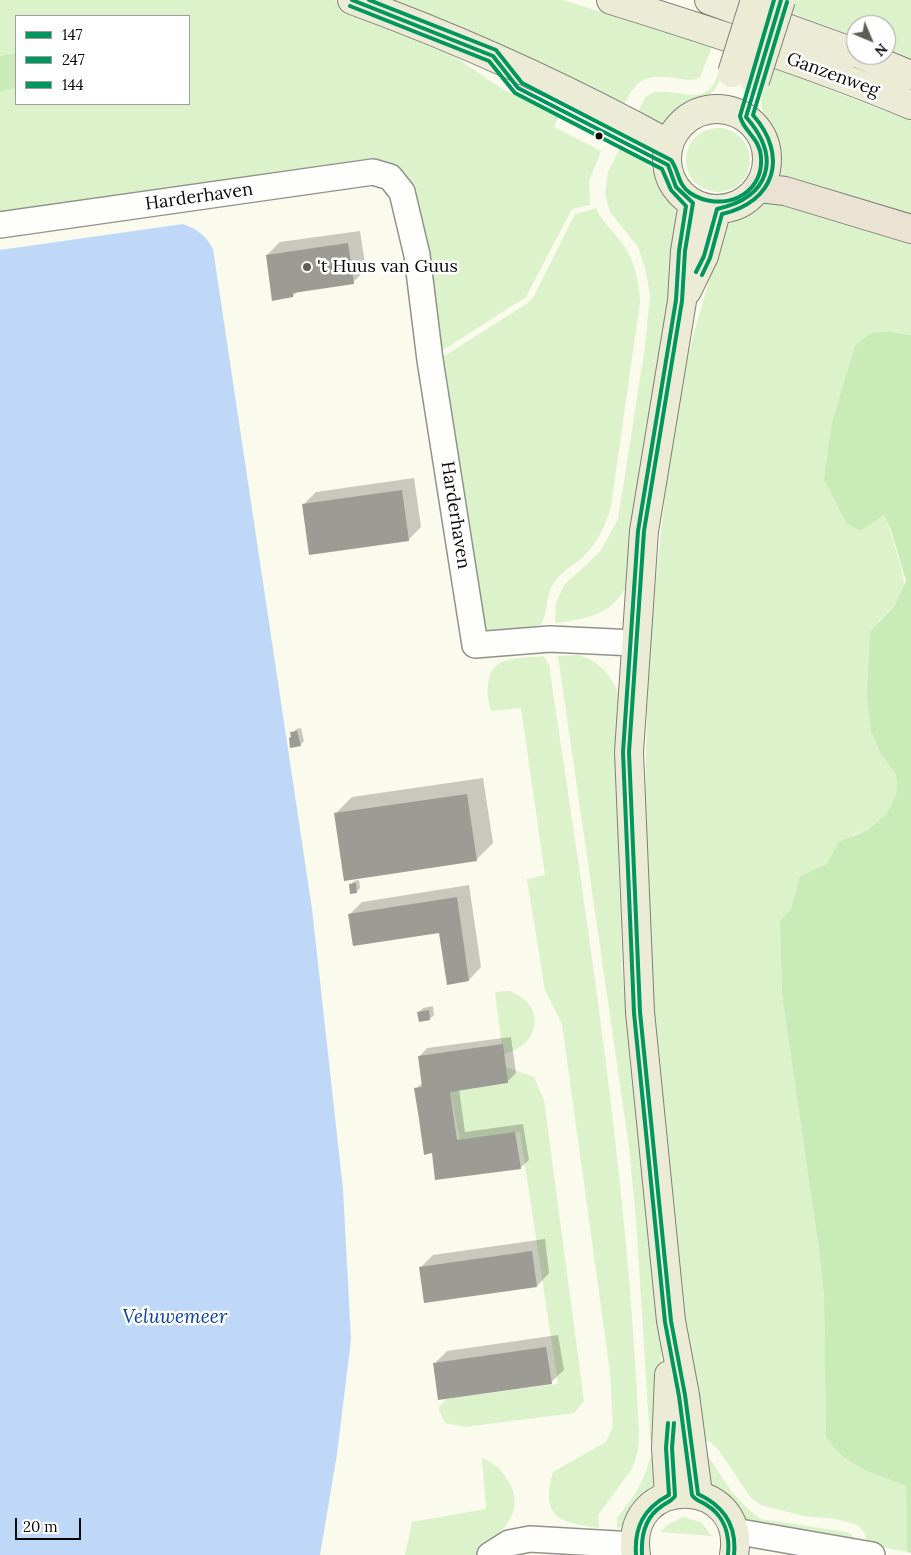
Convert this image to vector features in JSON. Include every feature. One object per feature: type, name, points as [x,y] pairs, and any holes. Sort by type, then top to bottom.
[{"type":"highway","points":[[759,188],[785,191],[911,229]]},
{"type":"main road","points":[[352,0],[493,56],[611,112],[669,144]]},
{"type":"main road","name":"Ganzenweg","points":[[611,0],[861,84],[911,105]]},
{"type":"main road","name":"Ganzenweg","points":[[709,0],[846,49]]},
{"type":"main road","points":[[746,117],[743,77],[755,0]]},
{"type":"main road","points":[[719,108],[743,77],[781,0]]},
{"type":"main road","name":"Ganzenweg","points":[[885,65],[911,76]]},
{"type":"main road","points":[[719,108],[733,110],[746,117],[756,126],[767,149],[768,163],[759,188],[740,204],[705,206],[674,184],[668,171],[667,157],[669,144],[683,122],[706,109],[719,108]]},
{"type":"main road","points":[[698,1494],[688,1412],[670,1321],[640,1012],[633,895],[628,752],[644,531],[682,301],[704,256],[705,206]]},
{"type":"main road","points":[[669,1495],[666,1448],[670,1321]]},
{"type":"main road","points":[[635,1550],[638,1524],[643,1514],[655,1502],[669,1495],[686,1493],[698,1494],[716,1503],[727,1516],[734,1543]]},
{"type":"street","name":"Harderhaven","points":[[0,225],[373,172],[390,177],[402,192],[417,255],[430,360],[475,645],[550,639],[635,643]]},
{"type":"street","points":[[490,1555],[509,1543],[530,1539],[635,1550]]},
{"type":"street","points":[[734,1543],[858,1554]]},
{"type":"green space","points":[[0,0],[334,0],[416,31],[504,90],[559,116],[554,127],[601,151],[589,181],[590,205],[572,209],[526,297],[437,354],[415,192],[410,181],[397,170],[0,217],[0,92],[15,88],[15,105],[190,105],[190,15],[15,15],[15,53],[0,56]]},
{"type":"green space","points":[[377,0],[563,0],[712,47],[700,77],[691,80],[651,77],[638,84],[632,90],[621,109]]},
{"type":"green space","points":[[789,0],[911,0],[911,58],[896,52],[896,15],[846,15],[846,33],[786,11]]},
{"type":"green space","points":[[15,53],[15,88],[0,92],[0,56]]},
{"type":"green space","points":[[768,66],[911,121],[911,221],[775,178],[777,153],[762,109],[761,98]]},
{"type":"green space","points":[[720,69],[718,85],[713,91],[681,113],[666,131],[636,116],[645,98],[652,93],[673,92],[692,95],[708,90]]},
{"type":"green space","points":[[712,128],[724,128],[741,137],[748,148],[750,160],[748,172],[741,183],[724,192],[712,192],[700,187],[691,178],[686,166],[686,154],[691,142],[700,133]]},
{"type":"green space","points":[[621,147],[643,160],[651,168],[671,201],[678,222],[626,587],[620,597],[604,610],[576,620],[555,623],[556,603],[564,585],[600,552],[618,519],[645,347],[650,295],[645,268],[638,247],[610,212],[605,194],[608,172]]},
{"type":"green space","points":[[774,200],[911,236],[911,335],[891,332],[832,495],[846,523],[860,531],[884,514],[903,575],[904,583],[900,597],[878,622],[880,752],[896,775],[897,791],[891,806],[884,816],[868,830],[853,835],[827,864],[800,876],[791,909],[780,921],[782,995],[819,1250],[824,1297],[826,1437],[842,1456],[851,1463],[871,1473],[906,1486],[907,1552],[867,1544],[865,1534],[858,1525],[836,1519],[804,1516],[761,1505],[751,1498],[718,1449],[709,1441],[698,1442],[684,1328],[649,957],[645,812],[647,706],[653,605],[666,488],[682,381],[725,227],[758,206]]},
{"type":"green space","points":[[596,208],[630,257],[639,286],[640,302],[611,506],[606,522],[594,544],[554,582],[548,596],[543,622],[540,625],[493,633],[480,627],[438,360],[528,303],[534,296],[575,214]]},
{"type":"green space","points":[[891,332],[911,335],[911,1553],[907,1552],[906,1486],[852,1463],[842,1456],[826,1437],[824,1297],[819,1250],[782,995],[780,921],[791,909],[800,876],[827,864],[839,842],[868,830],[884,816],[891,806],[897,791],[896,775],[880,752],[871,730],[867,698],[870,632],[895,605],[906,581],[891,530],[884,515],[860,531],[846,523],[824,479],[832,423],[855,346],[871,333]]},
{"type":"green space","points":[[578,655],[598,665],[608,675],[619,696],[618,848],[622,968],[632,1083],[661,1339],[662,1442],[650,1440],[636,1220],[629,1147],[558,656]]},
{"type":"green space","points":[[543,656],[549,665],[604,1048],[626,1240],[634,1337],[639,1434],[638,1450],[632,1469],[598,1515],[599,1528],[563,1520],[551,1508],[549,1499],[553,1472],[606,1442],[613,1427],[610,1372],[562,1024],[545,990],[527,879],[545,875],[521,708],[491,711],[488,701],[490,674],[495,667],[516,658]]},
{"type":"green space","points":[[510,991],[522,997],[530,1006],[534,1015],[535,1025],[532,1034],[525,1043],[516,1050],[503,1054],[495,992]]},
{"type":"green space","points":[[506,1067],[534,1077],[544,1100],[584,1401],[574,1413],[465,1427],[445,1423],[438,1408],[446,1399],[558,1384],[520,1132],[460,1140],[450,1091],[507,1084]]},
{"type":"green space","points":[[657,1453],[658,1472],[653,1487],[629,1520],[617,1529],[617,1518],[635,1494],[644,1477],[651,1456]]},
{"type":"green space","points":[[698,1456],[708,1456],[731,1491],[747,1508],[761,1519],[846,1532],[851,1534],[854,1541],[749,1527],[705,1484]]},
{"type":"green space","points":[[482,1458],[495,1465],[501,1471],[510,1484],[514,1495],[515,1505],[512,1514],[501,1532],[478,1555],[405,1555],[412,1522],[486,1509]]},
{"type":"green space","points":[[683,1517],[701,1522],[712,1536],[661,1532],[667,1525]]},
{"type":"water","name":"Veluwemeer","points":[[183,224],[201,233],[213,249],[312,909],[343,1189],[351,1340],[337,1454],[320,1555],[0,1555],[0,250]]},
{"type":"building","points":[[348,243],[354,284],[293,293],[293,297],[272,301],[266,255]]},
{"type":"building","points":[[402,490],[409,541],[309,555],[302,504]]},
{"type":"building","points":[[297,731],[301,746],[290,748],[290,732]]},
{"type":"building","points":[[467,794],[477,861],[344,881],[334,813]]},
{"type":"building","points":[[356,883],[357,893],[350,894],[349,884]]},
{"type":"building","points":[[457,897],[469,981],[447,985],[439,933],[353,946],[348,914]]},
{"type":"building","points":[[429,1010],[430,1020],[419,1022],[417,1012]]},
{"type":"building","points":[[503,1044],[508,1083],[450,1092],[457,1140],[515,1132],[521,1169],[435,1180],[432,1153],[424,1155],[414,1088],[422,1087],[418,1056]]},
{"type":"building","points":[[532,1251],[537,1287],[424,1303],[419,1267]]},
{"type":"building","points":[[546,1347],[552,1384],[438,1400],[433,1363]]},
{"type":"transit line","name":"147","points":[[352,0],[493,56],[518,88],[668,165],[676,187],[693,203],[685,251],[682,301],[644,531],[629,752],[640,1012],[671,1321],[685,1395],[698,1494],[715,1505],[727,1518],[733,1535],[734,1555]]},
{"type":"transit line","name":"144","points":[[369,0],[496,50],[522,83],[671,160],[680,181],[690,193],[702,199],[714,201],[738,198],[748,191],[760,171],[760,150],[744,126],[740,116],[774,0]]},
{"type":"transit line","name":"147","points":[[696,272],[704,256],[717,209],[735,203],[749,195],[759,185],[765,174],[767,161],[764,147],[757,132],[746,117],[781,0]]},
{"type":"transit line","name":"247","points":[[702,275],[710,258],[722,214],[740,208],[754,199],[765,188],[771,175],[773,161],[771,146],[753,115],[787,2]]},
{"type":"transit line","name":"247","points":[[350,6],[489,61],[515,93],[662,169],[671,190],[686,206],[679,251],[676,300],[638,531],[623,752],[634,1013],[665,1322],[679,1396],[692,1495],[712,1508],[721,1519],[727,1532],[728,1554]]},
{"type":"transit line","name":"147","points":[[636,1555],[637,1536],[642,1519],[653,1506],[669,1495],[666,1448],[668,1423]]},
{"type":"transit line","name":"247","points":[[642,1554],[643,1533],[648,1521],[656,1510],[675,1496],[672,1448],[674,1423]]},
{"type":"place","name":"'t Huus van Guus","points":[[307,267]]}]
